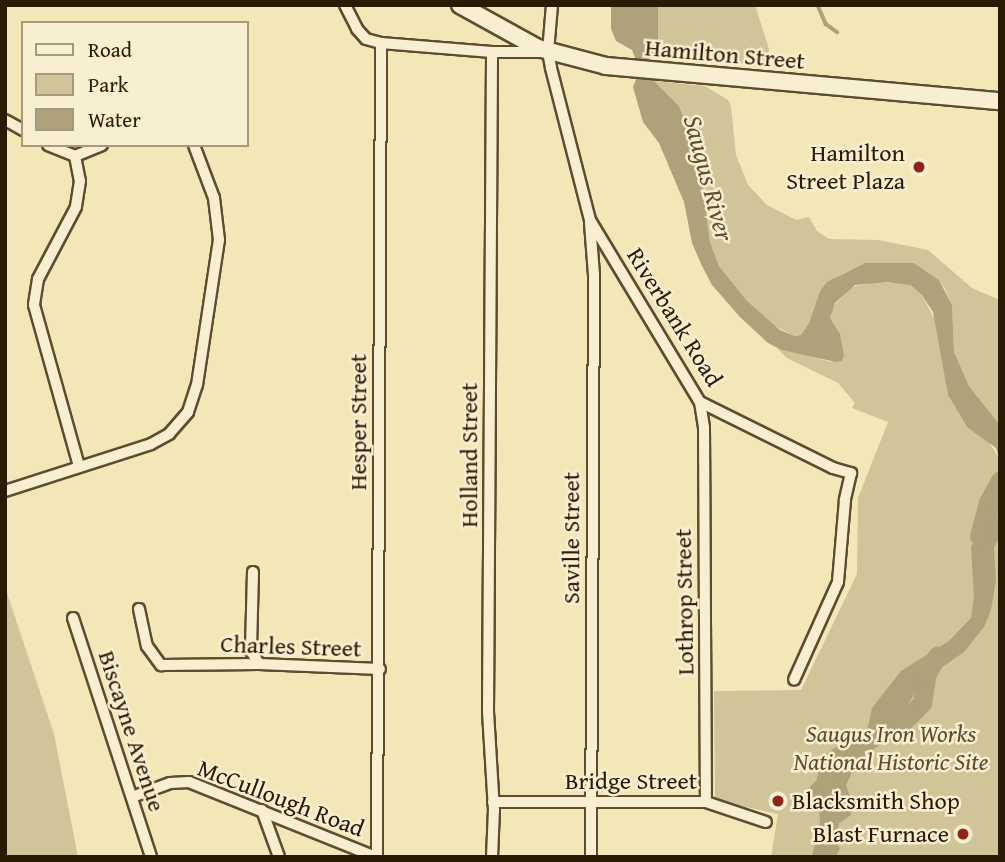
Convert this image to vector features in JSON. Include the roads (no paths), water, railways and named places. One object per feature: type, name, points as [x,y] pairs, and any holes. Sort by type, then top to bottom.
[{"type":"main road","name":"Hamilton Street","points":[[460,5],[502,30],[548,52],[573,60],[632,69],[1000,101]]},
{"type":"street","points":[[345,5],[356,29],[366,39],[381,43],[492,52],[548,52]]},
{"type":"street","name":"Riverbank Road","points":[[552,5],[548,52],[558,103],[590,220],[700,402],[833,468],[851,473],[845,500],[838,582],[794,680]]},
{"type":"street","name":"Hesper Street","points":[[376,857],[380,669],[378,286],[381,43]]},
{"type":"street","name":"Holland Street","points":[[492,52],[488,712],[493,802],[492,857]]},
{"type":"street","points":[[5,120],[21,129]]},
{"type":"street","points":[[53,147],[75,156],[97,147]]},
{"type":"street","points":[[5,491],[163,438],[180,424],[194,399],[219,240],[214,198],[195,147]]},
{"type":"street","points":[[75,156],[80,181],[76,207],[38,279],[34,305],[79,466]]},
{"type":"street","name":"Saville Street","points":[[590,220],[594,275],[591,857]]},
{"type":"street","name":"Lothrop Street","points":[[700,402],[704,428],[706,802]]},
{"type":"street","points":[[253,572],[251,651],[259,664]]},
{"type":"street","name":"Charles Street","points":[[139,609],[147,646],[161,666],[259,664],[380,669]]},
{"type":"street","name":"Biscayne Avenue","points":[[73,618],[151,857]]},
{"type":"street","name":"McCullough Road","points":[[131,797],[179,781],[203,786],[376,857]]},
{"type":"street","name":"Bridge Street","points":[[493,802],[706,802],[766,822]]},
{"type":"street","points":[[262,810],[279,857]]},
{"type":"water","points":[[611,5],[658,5],[658,49],[647,61],[636,60],[632,50],[616,41],[611,29]]},
{"type":"water","points":[[637,77],[650,77],[679,106],[688,127],[702,183],[710,242],[719,266],[747,301],[780,330],[795,336],[801,335],[809,323],[820,291],[827,282],[865,263],[914,263],[939,280],[952,305],[954,352],[969,386],[1000,425],[1000,461],[996,448],[967,427],[948,395],[933,312],[922,295],[910,285],[887,282],[855,285],[835,303],[830,318],[840,334],[844,355],[842,361],[782,350],[768,343],[740,317],[712,285],[702,266],[692,243],[684,202],[659,143],[643,122],[633,87]]},
{"type":"water","points":[[1000,469],[1000,536],[994,548],[996,580],[991,610],[984,627],[964,652],[921,682],[890,736],[856,764],[846,785],[852,803],[851,815],[835,826],[834,841],[840,848],[836,857],[810,857],[827,840],[828,819],[808,789],[868,727],[872,708],[901,671],[949,641],[971,618],[974,597],[971,547],[997,484]]},
{"type":"waterway","points":[[818,5],[826,24],[837,32]]},
{"type":"waterway","name":"Saugus River","points":[[979,536],[988,502],[1000,480]]},
{"type":"waterway","name":"Saugus River","points":[[821,857],[829,821],[826,779],[830,762],[862,740],[896,729],[922,703],[927,673],[937,656]]},
{"type":"place","name":"Hamilton Street Plaza","points":[[919,167]]},
{"type":"place","name":"Blacksmith Shop","points":[[778,801]]},
{"type":"place","name":"Blast Furnace","points":[[963,834]]},
{"type":"park label","name":"Saugus Iron Works National Historic Site","points":[[891,748]]}]
